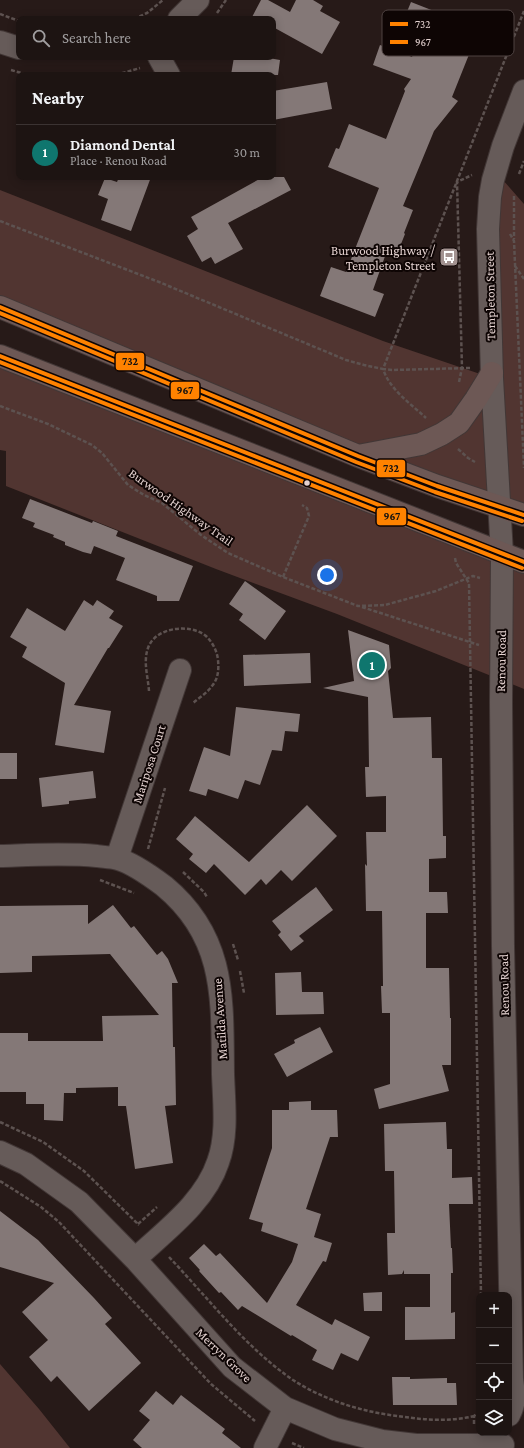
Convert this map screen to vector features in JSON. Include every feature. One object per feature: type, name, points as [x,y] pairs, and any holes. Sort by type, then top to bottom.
[{"type":"highway","points":[[0,307],[358,456],[437,486],[524,516]]},
{"type":"highway","points":[[0,356],[524,562]]},
{"type":"highway","points":[[358,456],[421,444],[459,423],[476,399],[483,371]]},
{"type":"street","points":[[182,16],[198,0]]},
{"type":"street","points":[[0,42],[16,47]]},
{"type":"street","points":[[151,62],[165,72]]},
{"type":"street","name":"Templeton Street","points":[[499,507],[483,371],[490,197],[497,163],[524,91]]},
{"type":"street","name":"Renou Road","points":[[499,507],[502,554],[501,649],[503,954],[517,1269],[512,1379],[515,1396],[512,1410]]},
{"type":"street","name":"Mariposa Court","points":[[117,858],[180,670]]},
{"type":"street","name":"Matilda Avenue","points":[[0,856],[80,855],[117,858],[153,877],[171,892],[203,930],[214,959],[219,982],[222,1009],[224,1118],[223,1141],[219,1161],[202,1195],[135,1259]]},
{"type":"street","name":"Merryn Grove","points":[[0,1152],[26,1164],[79,1202],[135,1259],[232,1367],[285,1408],[335,1429],[382,1441],[416,1445],[504,1442]]},
{"type":"street","points":[[265,1448],[285,1408]]},
{"type":"path","points":[[140,16],[147,13],[163,0]]},
{"type":"path","points":[[217,13],[226,0]]},
{"type":"path","points":[[514,37],[524,11]]},
{"type":"path","points":[[0,14],[16,20]]},
{"type":"path","points":[[427,419],[393,388],[387,380],[383,369],[506,56]]},
{"type":"path","points":[[124,72],[151,62]]},
{"type":"path","points":[[517,180],[524,162]]},
{"type":"path","points":[[457,182],[497,163]]},
{"type":"path","points":[[457,182],[462,368],[459,384]]},
{"type":"path","points":[[514,190],[514,241]]},
{"type":"path","points":[[0,221],[159,282],[346,360],[383,369],[394,370],[462,368],[483,371]]},
{"type":"path","points":[[515,266],[524,279]]},
{"type":"path","points":[[517,315],[524,468]]},
{"type":"path","name":"Burwood Highway Trail","points":[[0,406],[48,424],[92,445],[102,454],[128,485],[144,495],[162,503],[214,545],[228,553],[283,577],[358,606],[378,606],[402,601],[436,591],[467,578],[476,576]]},
{"type":"path","points":[[453,445],[468,458],[477,463]]},
{"type":"path","points":[[283,577],[308,516],[307,508],[302,505]]},
{"type":"path","points":[[455,558],[469,583],[482,1292]]},
{"type":"path","points":[[358,606],[470,642],[501,649]]},
{"type":"path","points":[[97,879],[134,893],[140,898]]},
{"type":"path","points":[[0,1122],[43,1142],[84,1171],[141,1227]]},
{"type":"path","points":[[0,1181],[41,1207],[59,1222],[211,1384],[256,1421]]},
{"type":"path","points":[[138,1224],[160,1205]]},
{"type":"path","points":[[165,1253],[248,1343],[268,1361],[294,1380],[310,1389],[342,1403],[384,1415],[450,1420],[474,1416],[474,1429]]},
{"type":"path","points":[[290,1442],[304,1448]]},
{"type":"path","points":[[292,1448],[294,1444]]},
{"type":"shaded area","points":[[495,171],[524,204],[524,515],[0,307],[0,190],[383,341],[492,378]]},
{"type":"shaded area","points":[[0,356],[524,562],[524,689],[337,614],[216,569],[6,486],[6,451],[0,450]]},
{"type":"shaded area","points":[[0,1364],[39,1409],[70,1448],[0,1448]]},
{"type":"building","points":[[261,0],[268,0],[290,12],[296,0],[313,0],[323,6],[320,11],[340,22],[322,54],[276,29],[276,16],[253,16]]},
{"type":"building","points":[[411,2],[431,10],[408,10]]},
{"type":"building","points":[[380,45],[382,46],[382,56],[468,56],[452,97],[458,101],[434,131],[403,206],[413,210],[399,249],[389,245],[373,290],[384,294],[375,317],[320,296],[331,267],[346,272],[379,188],[328,167],[336,148],[339,149],[349,124],[386,139],[405,91],[404,89],[411,79],[373,65]]},
{"type":"building","points":[[234,60],[280,60],[278,75],[276,75],[276,72],[232,72]]},
{"type":"building","points":[[327,82],[332,109],[276,119],[276,90]]},
{"type":"building","points":[[276,177],[284,177],[291,190],[228,223],[243,249],[215,264],[211,257],[202,262],[187,236],[198,229],[191,217],[258,180],[276,180]]},
{"type":"building","points":[[104,180],[117,182],[118,180],[150,180],[131,231],[101,220],[108,199],[98,195]]},
{"type":"building","points":[[30,499],[92,523],[93,521],[118,531],[116,536],[193,566],[179,601],[157,601],[157,596],[116,580],[125,558],[94,546],[91,554],[83,552],[65,545],[65,542],[53,537],[54,535],[33,527],[35,523],[22,518]]},
{"type":"building","points":[[245,581],[286,611],[265,640],[239,620],[243,614],[229,604]]},
{"type":"building","points":[[84,600],[93,606],[97,600],[114,611],[109,618],[123,626],[74,705],[111,711],[104,753],[55,745],[65,683],[22,657],[27,647],[10,637],[27,608],[65,631]]},
{"type":"building","points":[[348,630],[389,645],[391,668],[388,671],[393,718],[431,717],[432,758],[442,758],[443,836],[446,836],[446,858],[429,859],[429,892],[447,892],[448,913],[426,913],[426,968],[449,968],[451,1065],[442,1065],[449,1091],[379,1109],[374,1089],[390,1084],[390,1013],[382,1013],[382,911],[366,911],[365,864],[367,866],[366,832],[386,832],[386,796],[366,797],[365,767],[369,767],[368,697],[323,688],[354,681]]},
{"type":"building","points":[[310,653],[311,683],[244,686],[243,655]]},
{"type":"building","points":[[236,707],[300,714],[298,732],[285,731],[282,751],[272,750],[260,785],[245,780],[238,799],[208,789],[206,796],[189,791],[204,747],[230,756]]},
{"type":"building","points":[[0,753],[17,753],[17,779],[0,779]]},
{"type":"building","points":[[93,771],[96,798],[69,801],[69,804],[42,807],[39,778]]},
{"type":"building","points":[[307,805],[337,836],[292,881],[281,870],[266,885],[261,879],[245,895],[214,864],[206,873],[189,859],[193,854],[176,839],[195,816],[249,862]]},
{"type":"building","points":[[316,887],[333,910],[299,936],[304,941],[291,951],[278,935],[281,932],[272,921]]},
{"type":"building","points":[[88,905],[88,924],[113,905],[131,928],[134,926],[157,955],[162,951],[168,959],[178,983],[172,983],[176,1105],[165,1106],[173,1163],[135,1169],[126,1106],[118,1106],[118,1087],[76,1088],[76,1093],[64,1093],[63,1121],[44,1120],[44,1104],[26,1104],[26,1092],[0,1092],[0,1033],[28,1033],[28,1041],[103,1041],[102,1016],[159,1015],[110,954],[32,956],[32,972],[0,973],[0,906]]},
{"type":"building","points":[[301,972],[302,992],[323,992],[324,1014],[276,1015],[275,973]]},
{"type":"building","points":[[320,1027],[333,1052],[287,1077],[274,1054],[295,1043],[294,1040]]},
{"type":"building","points":[[311,1101],[311,1110],[337,1110],[338,1137],[330,1137],[306,1209],[321,1214],[314,1237],[332,1243],[326,1262],[323,1261],[296,1305],[332,1325],[335,1319],[370,1337],[358,1361],[341,1353],[333,1370],[312,1360],[317,1350],[242,1306],[238,1310],[221,1292],[219,1293],[189,1258],[204,1244],[216,1256],[220,1253],[267,1303],[292,1262],[298,1244],[261,1231],[263,1223],[249,1219],[272,1148],[272,1110],[289,1110],[289,1102]]},
{"type":"building","points":[[446,1122],[447,1149],[452,1149],[452,1178],[472,1177],[473,1204],[449,1204],[453,1273],[451,1273],[451,1313],[455,1312],[455,1339],[405,1340],[405,1307],[430,1307],[430,1274],[404,1274],[404,1270],[402,1274],[388,1275],[387,1233],[395,1233],[394,1171],[385,1171],[384,1124]]},
{"type":"building","points":[[0,1211],[38,1240],[94,1298],[112,1318],[105,1324],[141,1363],[89,1411],[57,1376],[51,1382],[29,1357],[48,1340],[22,1312],[54,1283],[0,1267]]},
{"type":"building","points":[[382,1292],[382,1311],[364,1311],[363,1293]]},
{"type":"building","points":[[392,1377],[410,1377],[410,1379],[447,1378],[447,1383],[456,1383],[457,1405],[393,1405]]},
{"type":"building","points":[[156,1391],[173,1405],[181,1395],[225,1429],[222,1433],[241,1448],[142,1448],[133,1440],[150,1420],[139,1411]]},
{"type":"transit line","name":"732","points":[[0,307],[358,456],[437,486],[524,515]]},
{"type":"transit line","name":"967","points":[[0,313],[356,462],[435,492],[522,521]]},
{"type":"transit line","name":"732","points":[[0,356],[524,562]]},
{"type":"transit line","name":"967","points":[[0,362],[522,568]]},
{"type":"place","name":"Burwood Highway / Templeton Street","points":[[449,257]]},
{"type":"place","name":"Diamond Dental","points":[[372,665]]}]
